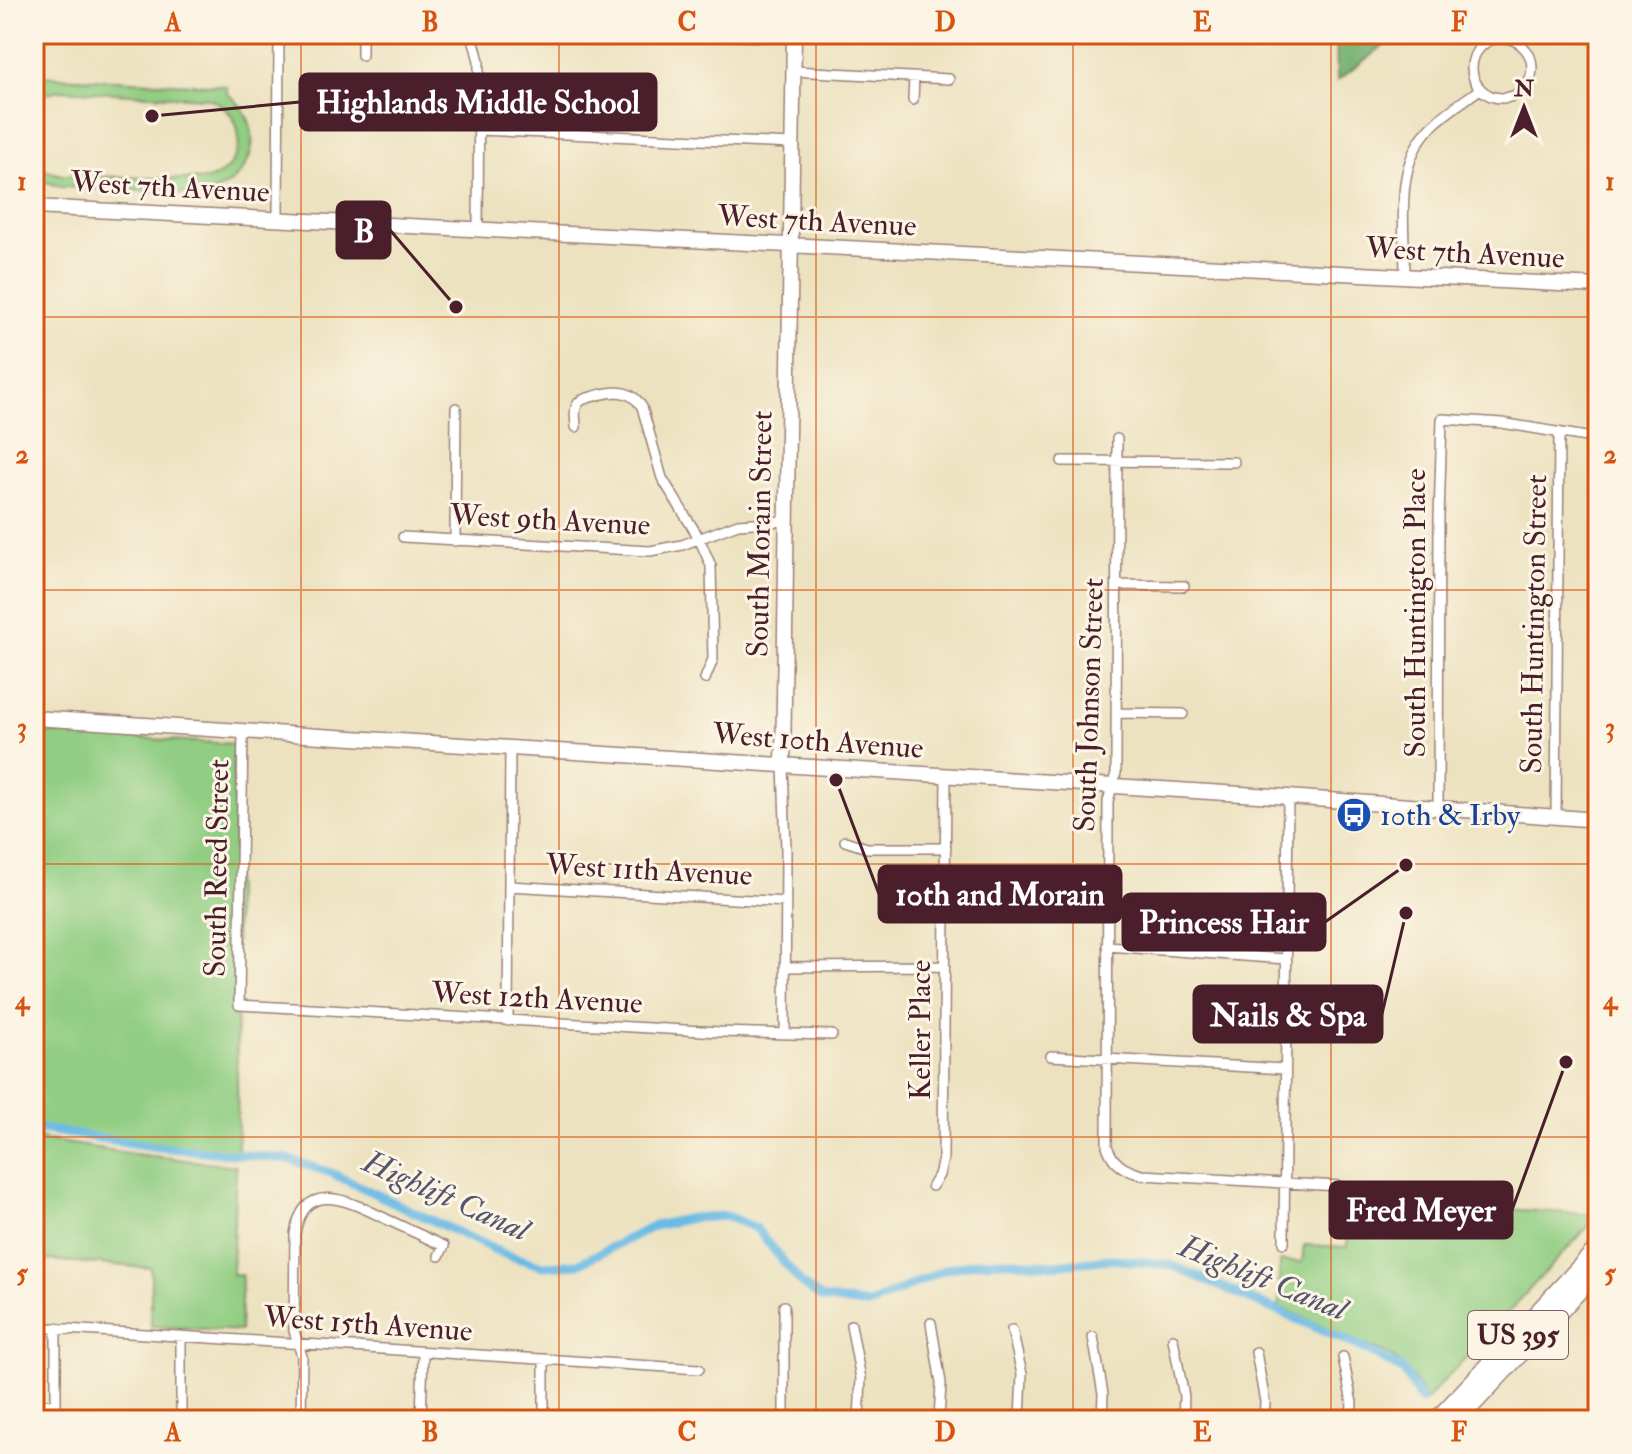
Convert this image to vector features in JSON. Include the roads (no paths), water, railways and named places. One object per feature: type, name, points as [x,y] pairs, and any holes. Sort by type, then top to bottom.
[{"type":"highway","name":"US 395","points":[[1438,1420],[1598,1249]]},
{"type":"highway","name":"US 395","points":[[1457,1420],[1598,1269]]},
{"type":"street","points":[[278,218],[279,34]]},
{"type":"street","points":[[362,34],[362,55]]},
{"type":"street","points":[[472,34],[479,61],[478,230]]},
{"type":"street","points":[[691,34],[794,36]]},
{"type":"street","name":"South Morain Street","points":[[785,1034],[783,765],[794,36]]},
{"type":"street","points":[[1508,38],[1525,48],[1533,67],[1526,87],[1519,94],[1498,98],[1480,89],[1472,72],[1472,62],[1482,46],[1490,40],[1508,38]]},
{"type":"street","points":[[793,71],[949,79]]},
{"type":"street","points":[[913,100],[914,77]]},
{"type":"street","points":[[1405,275],[1405,186],[1409,160],[1429,128],[1480,89]]},
{"type":"street","points":[[479,130],[792,144]]},
{"type":"street","name":"West 7th Avenue","points":[[34,207],[1598,286]]},
{"type":"street","points":[[576,427],[576,407],[583,400],[614,391],[627,394],[642,407],[662,478],[707,554],[713,586],[713,659],[705,679]]},
{"type":"street","points":[[455,541],[456,408]]},
{"type":"street","name":"South Huntington Place","points":[[1438,808],[1442,419],[1502,423],[1559,432]]},
{"type":"street","points":[[1559,432],[1598,439]]},
{"type":"street","name":"South Huntington Street","points":[[1556,817],[1559,432]]},
{"type":"street","name":"South Johnson Street","points":[[1117,439],[1116,773],[1108,801],[1107,1146],[1115,1162],[1142,1175],[1284,1184]]},
{"type":"street","points":[[1062,461],[1234,462]]},
{"type":"street","name":"West 9th Avenue","points":[[403,537],[650,551],[666,549],[738,524],[786,521]]},
{"type":"street","points":[[1118,585],[1184,586]]},
{"type":"street","points":[[1117,713],[1183,714]]},
{"type":"street","name":"West 10th Avenue","points":[[34,718],[1288,797],[1598,820]]},
{"type":"street","name":"South Reed Street","points":[[239,1005],[243,731]]},
{"type":"street","points":[[508,1021],[510,748]]},
{"type":"street","name":"Keller Place","points":[[932,1186],[943,1159],[946,776]]},
{"type":"street","points":[[1284,1243],[1288,797]]},
{"type":"street","points":[[845,841],[867,848],[946,848]]},
{"type":"street","name":"West 11th Avenue","points":[[509,886],[786,902]]},
{"type":"street","points":[[1107,946],[1286,959]]},
{"type":"street","points":[[785,967],[945,966]]},
{"type":"street","name":"West 12th Avenue","points":[[239,1005],[832,1035]]},
{"type":"street","points":[[1051,1056],[1285,1069]]},
{"type":"street","points":[[1284,1184],[1339,1186]]},
{"type":"street","points":[[301,1420],[302,1356],[294,1331],[295,1234],[302,1213],[312,1202],[328,1198],[347,1201],[444,1246],[439,1256]]},
{"type":"street","points":[[784,1306],[784,1420]]},
{"type":"street","points":[[931,1323],[941,1383],[939,1420]]},
{"type":"street","points":[[851,1325],[861,1379],[859,1420]]},
{"type":"street","name":"West 15th Avenue","points":[[34,1327],[699,1369]]},
{"type":"street","points":[[56,1328],[56,1420]]},
{"type":"street","points":[[1012,1330],[1022,1374],[1020,1420]]},
{"type":"street","points":[[181,1336],[181,1418]]},
{"type":"street","points":[[1093,1337],[1103,1394],[1102,1420]]},
{"type":"street","points":[[1173,1339],[1184,1397],[1183,1420]]},
{"type":"street","points":[[421,1420],[423,1352]]},
{"type":"street","points":[[1256,1352],[1265,1402],[1264,1420]]},
{"type":"street","points":[[1343,1357],[1352,1403],[1351,1420]]},
{"type":"street","points":[[544,1359],[544,1420]]},
{"type":"street","points":[[34,1404],[56,1405]]},
{"type":"waterway","name":"Highlift Canal","points":[[34,1128],[158,1147],[288,1159],[331,1173],[504,1254],[543,1266],[578,1264],[654,1226],[691,1218],[726,1216],[756,1228],[802,1284],[821,1298],[868,1305],[946,1269],[979,1262],[1054,1265],[1111,1259],[1171,1265],[1359,1346],[1403,1370],[1421,1400]]},
{"type":"place","name":"Highlands Middle School","points":[[152,116]]},
{"type":"place","name":"B","points":[[456,307]]},
{"type":"place","name":"10th and Morain","points":[[836,780]]},
{"type":"place","name":"10th & Irby","points":[[1354,815]]},
{"type":"place","name":"Princess Hair","points":[[1406,865]]},
{"type":"place","name":"Nails & Spa","points":[[1406,913]]},
{"type":"place","name":"Fred Meyer","points":[[1566,1062]]}]
